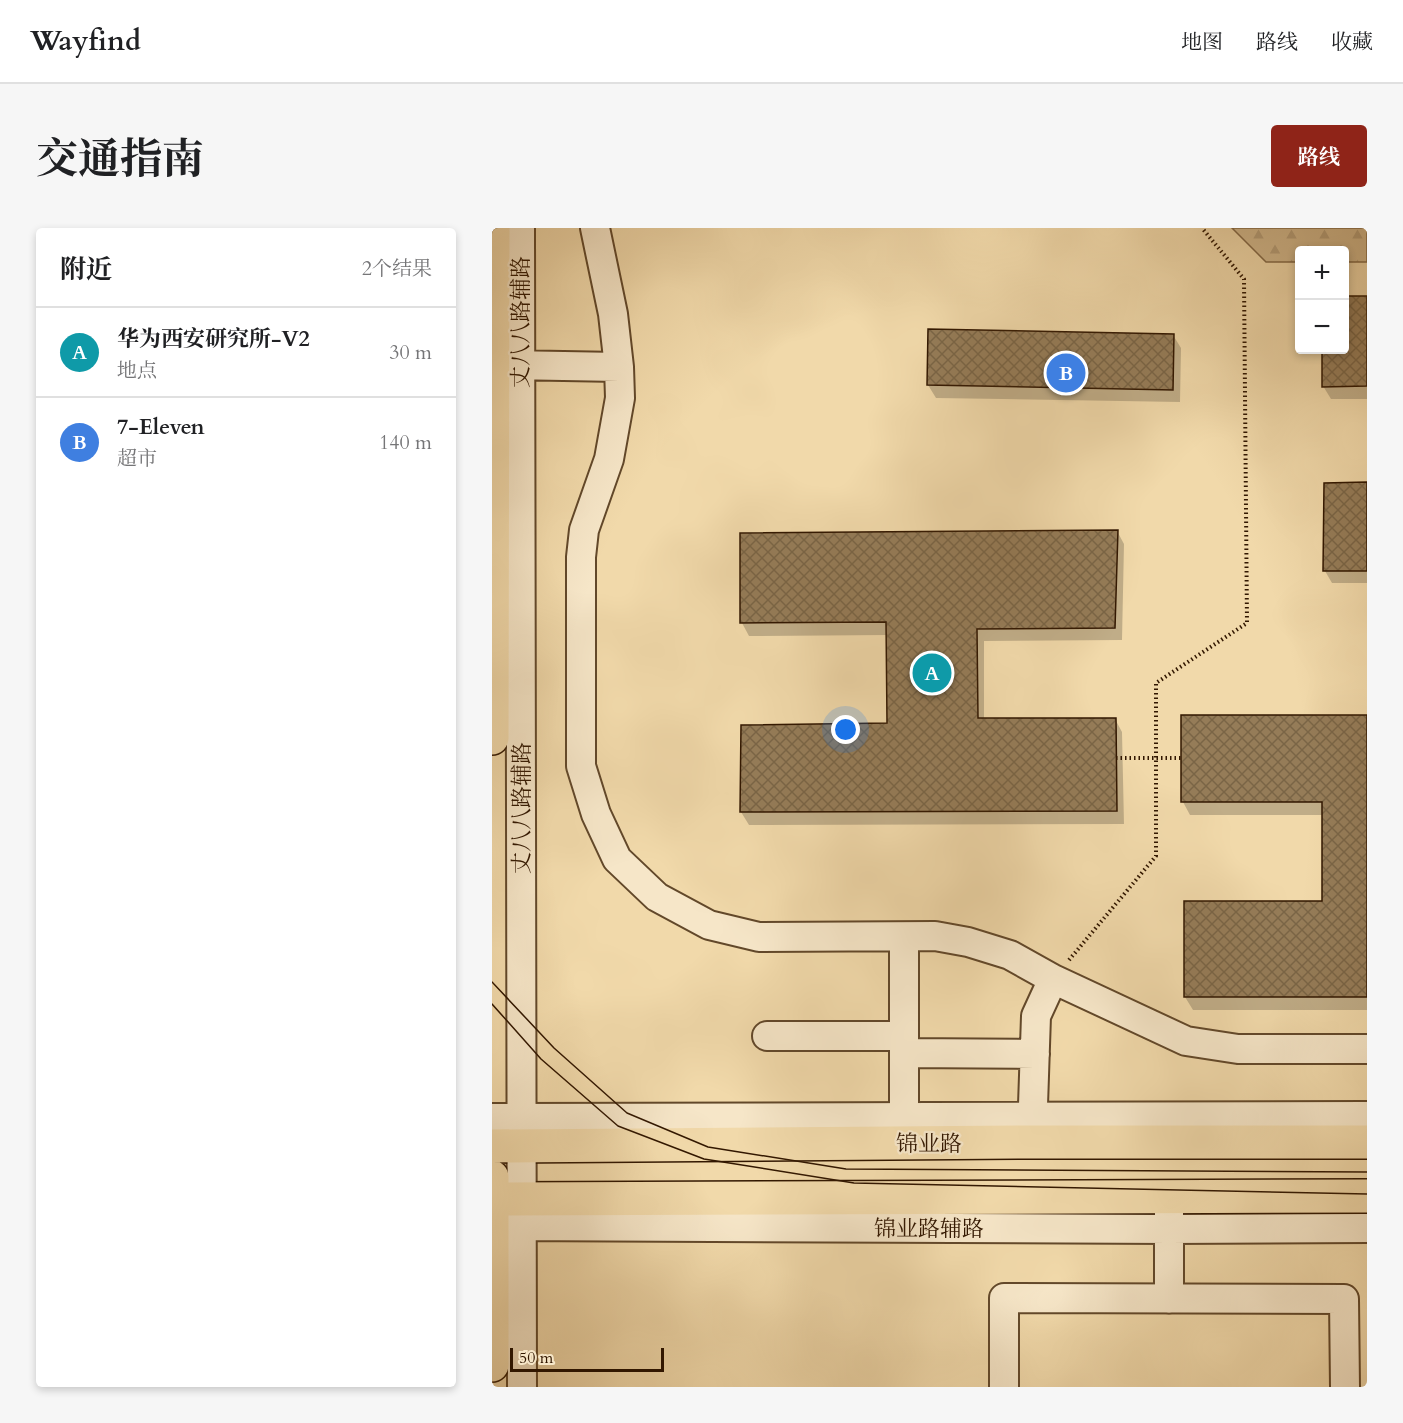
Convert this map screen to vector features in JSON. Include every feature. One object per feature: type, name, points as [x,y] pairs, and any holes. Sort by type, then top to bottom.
[{"type":"main road","points":[[492,738],[507,365],[493,228]]},
{"type":"main road","name":"锦业路","points":[[512,1137],[1032,1129],[1367,1142]]},
{"type":"main road","points":[[492,1177],[502,1212],[492,1365]]},
{"type":"main road","points":[[502,1212],[1169,1196],[1367,1196]]},
{"type":"street","name":"丈八八路辅路","points":[[520,228],[507,365],[512,1137],[502,1212],[522,1387]]},
{"type":"street","points":[[595,228],[613,314],[620,398],[609,459],[584,530],[581,557],[582,766],[596,814],[617,859],[657,897],[709,925],[759,937],[934,936],[968,942],[1010,955],[1053,979],[1186,1041],[1238,1050],[1367,1049]]},
{"type":"street","points":[[507,365],[619,367]]},
{"type":"street","points":[[903,1116],[904,937]]},
{"type":"street","points":[[1032,1129],[1036,1016],[1053,979]]},
{"type":"street","points":[[767,1036],[1035,1054]]},
{"type":"street","points":[[492,1118],[512,1137],[903,1116],[1032,1129],[1367,1116]]},
{"type":"street","points":[[1169,1196],[1169,1299]]},
{"type":"street","name":"锦业路辅路","points":[[502,1212],[1169,1229],[1367,1228]]},
{"type":"street","points":[[1004,1387],[1004,1298],[1344,1299],[1345,1387]]},
{"type":"path","points":[[1053,979],[1156,856],[1156,683],[1247,623],[1244,279],[1202,228]]},
{"type":"path","points":[[1116,758],[1181,758]]},
{"type":"green space","points":[[1232,228],[1367,228],[1367,262],[1349,262],[1349,246],[1295,246],[1295,262],[1266,262]]},
{"type":"building","points":[[1349,296],[1367,296],[1367,386],[1322,387],[1322,354],[1349,354]]},
{"type":"building","points":[[928,329],[1174,334],[1173,390],[927,385]]},
{"type":"building","points":[[1367,482],[1367,571],[1323,571],[1324,483]]},
{"type":"building","points":[[1118,530],[1115,628],[977,629],[978,718],[1116,718],[1117,811],[740,812],[741,725],[887,723],[886,622],[740,623],[740,533]]},
{"type":"building","points":[[1181,715],[1367,715],[1367,997],[1184,997],[1184,901],[1322,901],[1322,802],[1181,802]]},
{"type":"tram line","points":[[492,982],[554,1048],[627,1113],[708,1147],[846,1169],[1367,1172]]},
{"type":"tram line","points":[[492,1004],[541,1059],[618,1126],[704,1159],[854,1183],[1367,1194]]},
{"type":"place","name":"7-Eleven","points":[[1066,373]]},
{"type":"place","name":"华为西安研究所-V2","points":[[932,673]]}]
